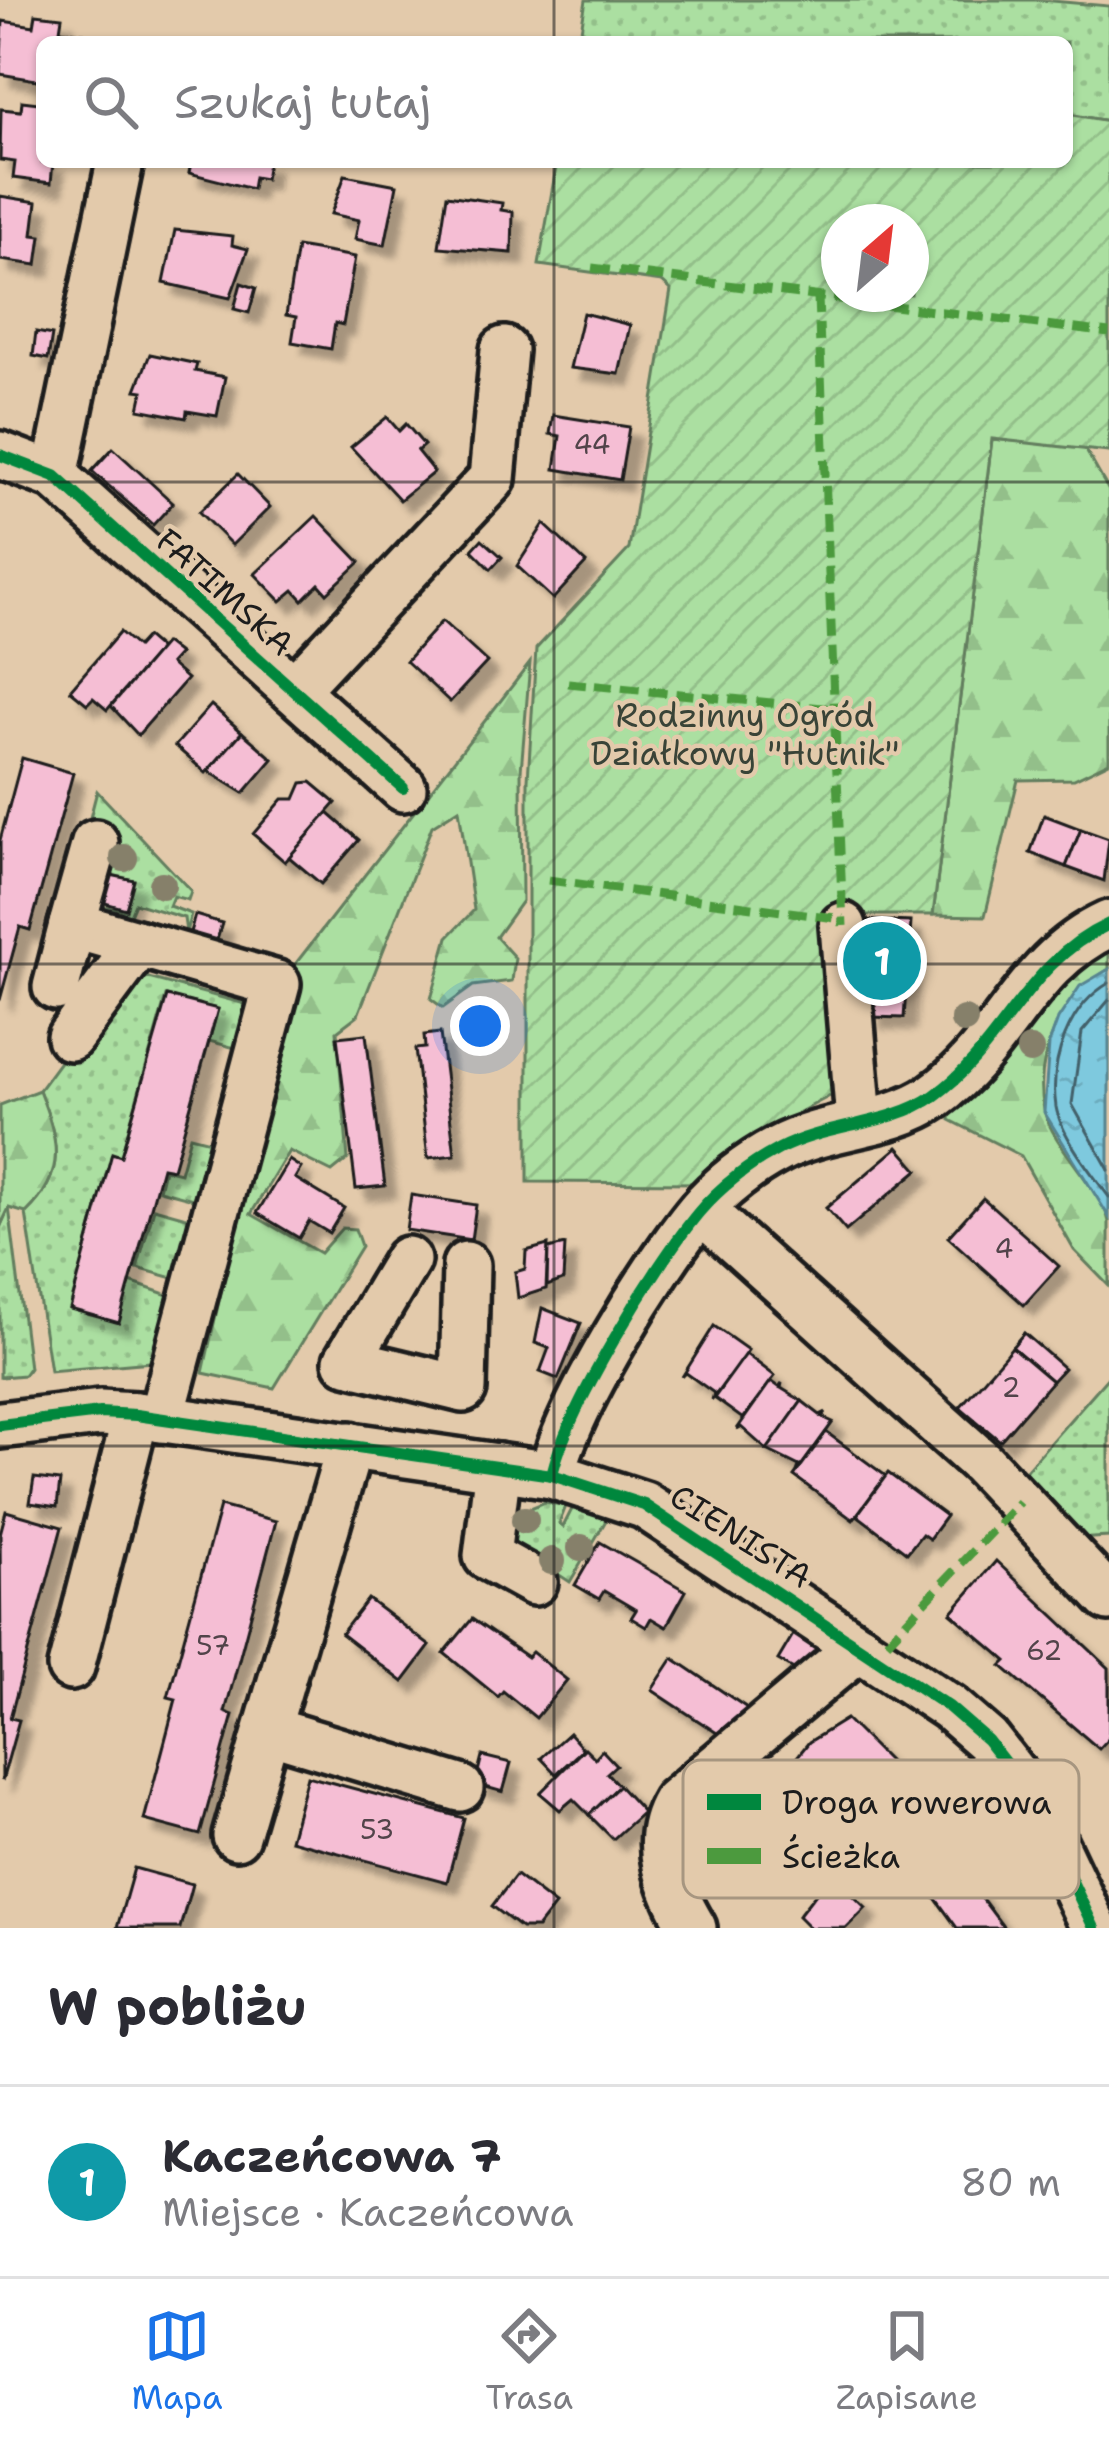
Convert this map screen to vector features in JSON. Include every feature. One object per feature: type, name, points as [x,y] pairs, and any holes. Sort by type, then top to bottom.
[{"type":"street","points":[[55,476],[119,168]]},
{"type":"street","points":[[294,690],[492,479],[504,350]]},
{"type":"street","name":"FATIMSKA","points":[[0,455],[55,476],[404,788]]},
{"type":"street","points":[[56,988],[95,843]]},
{"type":"street","points":[[552,1475],[574,1412],[701,1210],[774,1151],[930,1100],[977,1056],[1049,962],[1109,924]]},
{"type":"street","points":[[71,1667],[277,984],[72,925]]},
{"type":"street","points":[[843,926],[859,1120]]},
{"type":"street","points":[[70,1037],[139,944]]},
{"type":"street","points":[[701,1210],[982,1463],[1109,1598]]},
{"type":"street","points":[[407,1260],[347,1361],[463,1389],[466,1265]]},
{"type":"street","points":[[426,1456],[439,1384]]},
{"type":"street","name":"CIENISTA","points":[[0,1425],[100,1413],[149,1417],[552,1475],[644,1505],[949,1707],[1005,1760]]},
{"type":"street","points":[[236,1836],[350,1445]]},
{"type":"street","points":[[498,1467],[487,1556],[534,1582]]},
{"type":"street","points":[[725,1760],[859,1646]]},
{"type":"street","points":[[269,1730],[460,1788]]},
{"type":"street","points":[[683,1796],[666,1816],[662,1835],[667,1873],[692,1928]]},
{"type":"street","name":"CIENISTA","points":[[1079,1898],[1094,1928]]},
{"type":"green space","points":[[586,0],[1041,0],[1109,6],[1109,121],[1073,115],[1073,36],[580,36]]},
{"type":"green space","name":"Rodzinny Ogród Działkowy \"Hutnik\"","points":[[1073,115],[1109,121],[1109,452],[992,439],[933,915],[855,915],[841,1090],[798,1113],[705,1183],[528,1182],[528,780],[536,649],[629,549],[671,290],[662,282],[539,265],[556,168],[1073,168]]},
{"type":"green space","points":[[992,439],[1084,447],[1109,491],[1109,762],[1074,779],[1018,780],[985,916],[933,915]]},
{"type":"green space","points":[[530,663],[521,771],[522,901],[496,937],[515,958],[512,981],[473,986],[443,1008],[431,999],[448,937],[474,910],[459,809],[432,826],[358,1015],[337,1031],[348,1159],[332,1172],[289,1151],[251,1214],[320,1253],[342,1228],[355,1229],[361,1246],[274,1388],[203,1373],[293,967]]},
{"type":"green space","points":[[97,791],[191,891],[188,900],[173,896],[169,906],[191,914],[186,932],[184,918],[135,903],[130,915],[93,905],[126,910],[134,881],[97,871],[85,837]]},
{"type":"green space","points":[[1109,935],[1109,969],[1065,1011],[1048,1048],[1042,1089],[1044,1110],[1056,1138],[1105,1210],[1109,1286],[1074,1250],[1021,1156],[950,1120],[953,1092]]},
{"type":"green space","points":[[126,972],[249,1005],[235,1048],[209,1041],[218,1009],[166,996],[121,1156],[112,1154],[70,1308],[118,1322],[130,1282],[168,1295],[151,1362],[50,1371],[26,1213],[54,1170],[54,1140],[39,1090]]},
{"type":"green space","points":[[39,1090],[51,1124],[54,1169],[26,1213],[9,1208],[0,1227],[0,1105]]},
{"type":"green space","points":[[190,1136],[210,1141],[193,1199],[159,1190],[164,1169],[180,1173]]},
{"type":"green space","points":[[9,1207],[29,1368],[24,1375],[0,1377],[0,1228]]},
{"type":"green space","points":[[154,1208],[190,1218],[173,1278],[137,1268]]},
{"type":"green space","points":[[1109,1376],[1109,1537],[1075,1539],[1019,1478]]},
{"type":"green space","points":[[545,1502],[566,1506],[559,1524],[563,1527],[573,1507],[608,1517],[570,1582],[518,1548],[512,1536],[528,1509]]},
{"type":"water","points":[[1109,969],[1109,1217],[1044,1112],[1049,1044],[1058,1019],[1080,986]]},
{"type":"building","points":[[36,14],[62,17],[60,30],[83,36],[36,36],[36,80],[0,74],[3,21],[34,26]]},
{"type":"building","points":[[22,101],[36,103],[36,168],[52,168],[51,183],[13,178],[15,162],[0,160],[1,109],[21,111]]},
{"type":"building","points":[[190,168],[267,168],[265,179],[254,177],[252,189],[189,173]]},
{"type":"building","points":[[345,175],[397,185],[385,245],[355,239],[359,220],[331,214]]},
{"type":"building","points":[[447,195],[502,203],[501,210],[513,212],[512,253],[439,247]]},
{"type":"building","points":[[0,196],[37,202],[33,235],[41,236],[37,265],[0,260]]},
{"type":"building","points":[[175,230],[233,236],[232,245],[248,249],[230,298],[164,283]]},
{"type":"building","points":[[297,247],[355,257],[343,325],[335,323],[331,349],[292,342],[296,317],[286,315]]},
{"type":"building","points":[[241,283],[256,288],[249,313],[234,309]]},
{"type":"building","points":[[583,313],[630,325],[619,374],[570,368]]},
{"type":"building","points":[[36,332],[52,335],[48,359],[33,356]]},
{"type":"building","points":[[150,354],[197,364],[195,371],[225,377],[217,416],[187,411],[186,418],[139,409],[143,391],[136,390]]},
{"type":"building","points":[[553,415],[629,427],[620,480],[555,469],[560,436],[550,434]]},
{"type":"building","points":[[387,417],[399,431],[406,424],[424,445],[417,451],[434,472],[400,500],[351,447]]},
{"type":"building","points":[[113,448],[173,503],[153,525],[92,471]]},
{"type":"building","points":[[238,474],[270,507],[232,545],[199,512]]},
{"type":"building","points":[[316,516],[360,562],[327,593],[319,584],[303,600],[294,590],[281,601],[255,574]]},
{"type":"building","points":[[544,524],[586,563],[553,599],[517,566]]},
{"type":"building","points":[[482,539],[502,557],[491,569],[472,550]]},
{"type":"building","points":[[442,621],[487,662],[450,702],[406,661]]},
{"type":"building","points":[[120,632],[137,647],[146,637],[160,649],[107,710],[93,698],[87,704],[70,690]]},
{"type":"building","points":[[165,643],[179,654],[170,664],[187,679],[138,735],[111,706]]},
{"type":"building","points":[[211,705],[242,732],[206,773],[175,746]]},
{"type":"building","points":[[242,732],[273,759],[244,793],[208,771]]},
{"type":"building","points":[[22,758],[73,773],[30,930],[20,927],[0,1000],[0,840]]},
{"type":"building","points":[[311,782],[336,803],[285,862],[253,834],[283,799],[295,799],[302,783]]},
{"type":"building","points":[[328,813],[359,840],[321,884],[289,857]]},
{"type":"building","points":[[1044,815],[1081,829],[1066,867],[1030,853]]},
{"type":"building","points":[[1081,829],[1109,839],[1104,881],[1066,867]]},
{"type":"building","points":[[106,874],[134,880],[126,909],[98,901]]},
{"type":"building","points":[[195,915],[222,923],[215,947],[188,939]]},
{"type":"building","points":[[861,920],[911,922],[904,1018],[871,1017]]},
{"type":"building","points":[[167,996],[218,1009],[173,1169],[162,1167],[119,1323],[70,1309],[112,1153],[121,1156]]},
{"type":"building","points":[[440,1033],[455,1155],[428,1158],[415,1049],[425,1048],[424,1035]]},
{"type":"building","points":[[366,1034],[385,1186],[356,1189],[337,1037]]},
{"type":"building","points":[[898,1147],[918,1170],[846,1231],[826,1208]]},
{"type":"building","points":[[289,1160],[301,1168],[295,1178],[344,1208],[329,1233],[309,1221],[299,1238],[257,1213]]},
{"type":"building","points":[[411,1195],[476,1205],[471,1240],[406,1230]]},
{"type":"building","points":[[983,1198],[1059,1266],[1024,1305],[948,1237]]},
{"type":"building","points":[[548,1245],[546,1289],[518,1298],[515,1272],[525,1269],[526,1251]]},
{"type":"building","points":[[565,1245],[563,1280],[547,1286],[548,1249]]},
{"type":"building","points":[[542,1308],[581,1323],[558,1379],[540,1372],[549,1348],[535,1343]]},
{"type":"building","points":[[714,1326],[748,1350],[712,1400],[714,1393],[686,1373],[682,1377]]},
{"type":"building","points":[[1024,1333],[1064,1368],[1052,1381],[1012,1347]]},
{"type":"building","points":[[1012,1347],[1052,1381],[1000,1441],[960,1407]]},
{"type":"building","points":[[746,1354],[775,1376],[743,1419],[714,1398]]},
{"type":"building","points":[[771,1381],[779,1387],[782,1383],[781,1388],[802,1401],[767,1450],[741,1427],[737,1429]]},
{"type":"building","points":[[802,1401],[820,1415],[826,1412],[822,1417],[833,1422],[797,1472],[799,1466],[767,1450]]},
{"type":"building","points":[[826,1432],[886,1476],[853,1520],[794,1476]]},
{"type":"building","points":[[888,1473],[946,1516],[929,1539],[922,1534],[907,1553],[857,1515]]},
{"type":"building","points":[[34,1478],[60,1481],[57,1507],[30,1503]]},
{"type":"building","points":[[220,1506],[276,1521],[225,1712],[233,1715],[200,1835],[144,1820],[176,1699],[168,1697]]},
{"type":"building","points":[[6,1511],[62,1527],[10,1718],[19,1720],[2,1781],[0,1534]]},
{"type":"building","points":[[600,1542],[686,1591],[666,1627],[651,1618],[646,1627],[631,1618],[636,1610],[604,1591],[599,1599],[575,1585]]},
{"type":"building","points":[[996,1561],[1109,1668],[1109,1738],[1099,1749],[1002,1666],[1007,1661],[951,1613]]},
{"type":"building","points":[[368,1599],[430,1646],[403,1682],[341,1634]]},
{"type":"building","points":[[472,1619],[527,1657],[532,1652],[567,1680],[536,1718],[503,1691],[498,1697],[444,1653]]},
{"type":"building","points":[[794,1633],[820,1649],[804,1675],[778,1660]]},
{"type":"building","points":[[673,1658],[750,1710],[729,1741],[652,1690]]},
{"type":"building","points":[[846,1719],[887,1760],[795,1760],[809,1742]]},
{"type":"building","points":[[569,1733],[583,1749],[556,1774],[541,1758]]},
{"type":"building","points":[[585,1748],[595,1758],[602,1750],[616,1765],[607,1773],[619,1786],[589,1815],[573,1799],[560,1810],[540,1793]]},
{"type":"building","points":[[482,1756],[511,1763],[503,1792],[475,1784]]},
{"type":"building","points":[[307,1776],[464,1818],[447,1882],[290,1840]]},
{"type":"building","points":[[619,1786],[643,1812],[613,1839],[589,1815]]},
{"type":"building","points":[[134,1868],[192,1884],[180,1928],[117,1928]]},
{"type":"building","points":[[516,1875],[555,1905],[537,1928],[521,1928],[492,1906]]},
{"type":"building","points":[[812,1898],[856,1898],[866,1908],[846,1928],[810,1928],[798,1916]]},
{"type":"building","points":[[935,1898],[982,1898],[1004,1928],[957,1928]]},
{"type":"marked path","points":[[592,268],[1109,333]]},
{"type":"marked path","points":[[818,297],[843,926]]},
{"type":"marked path","points":[[568,683],[833,709]]},
{"type":"marked path","points":[[548,880],[843,919]]},
{"type":"marked path","points":[[887,1642],[1019,1502]]},
{"type":"cycle path","points":[[0,455],[55,476],[403,788]]},
{"type":"cycle path","points":[[552,1475],[575,1414],[614,1339],[681,1236],[716,1194],[779,1149],[898,1113],[934,1096],[980,1053],[1056,960],[1109,924]]},
{"type":"cycle path","points":[[0,1425],[100,1413],[136,1415],[552,1475],[644,1505],[949,1707],[1003,1760]]},
{"type":"cycle path","points":[[1079,1896],[1094,1928]]},
{"type":"place","name":"Kaczeńcowa 7","points":[[882,961]]}]
